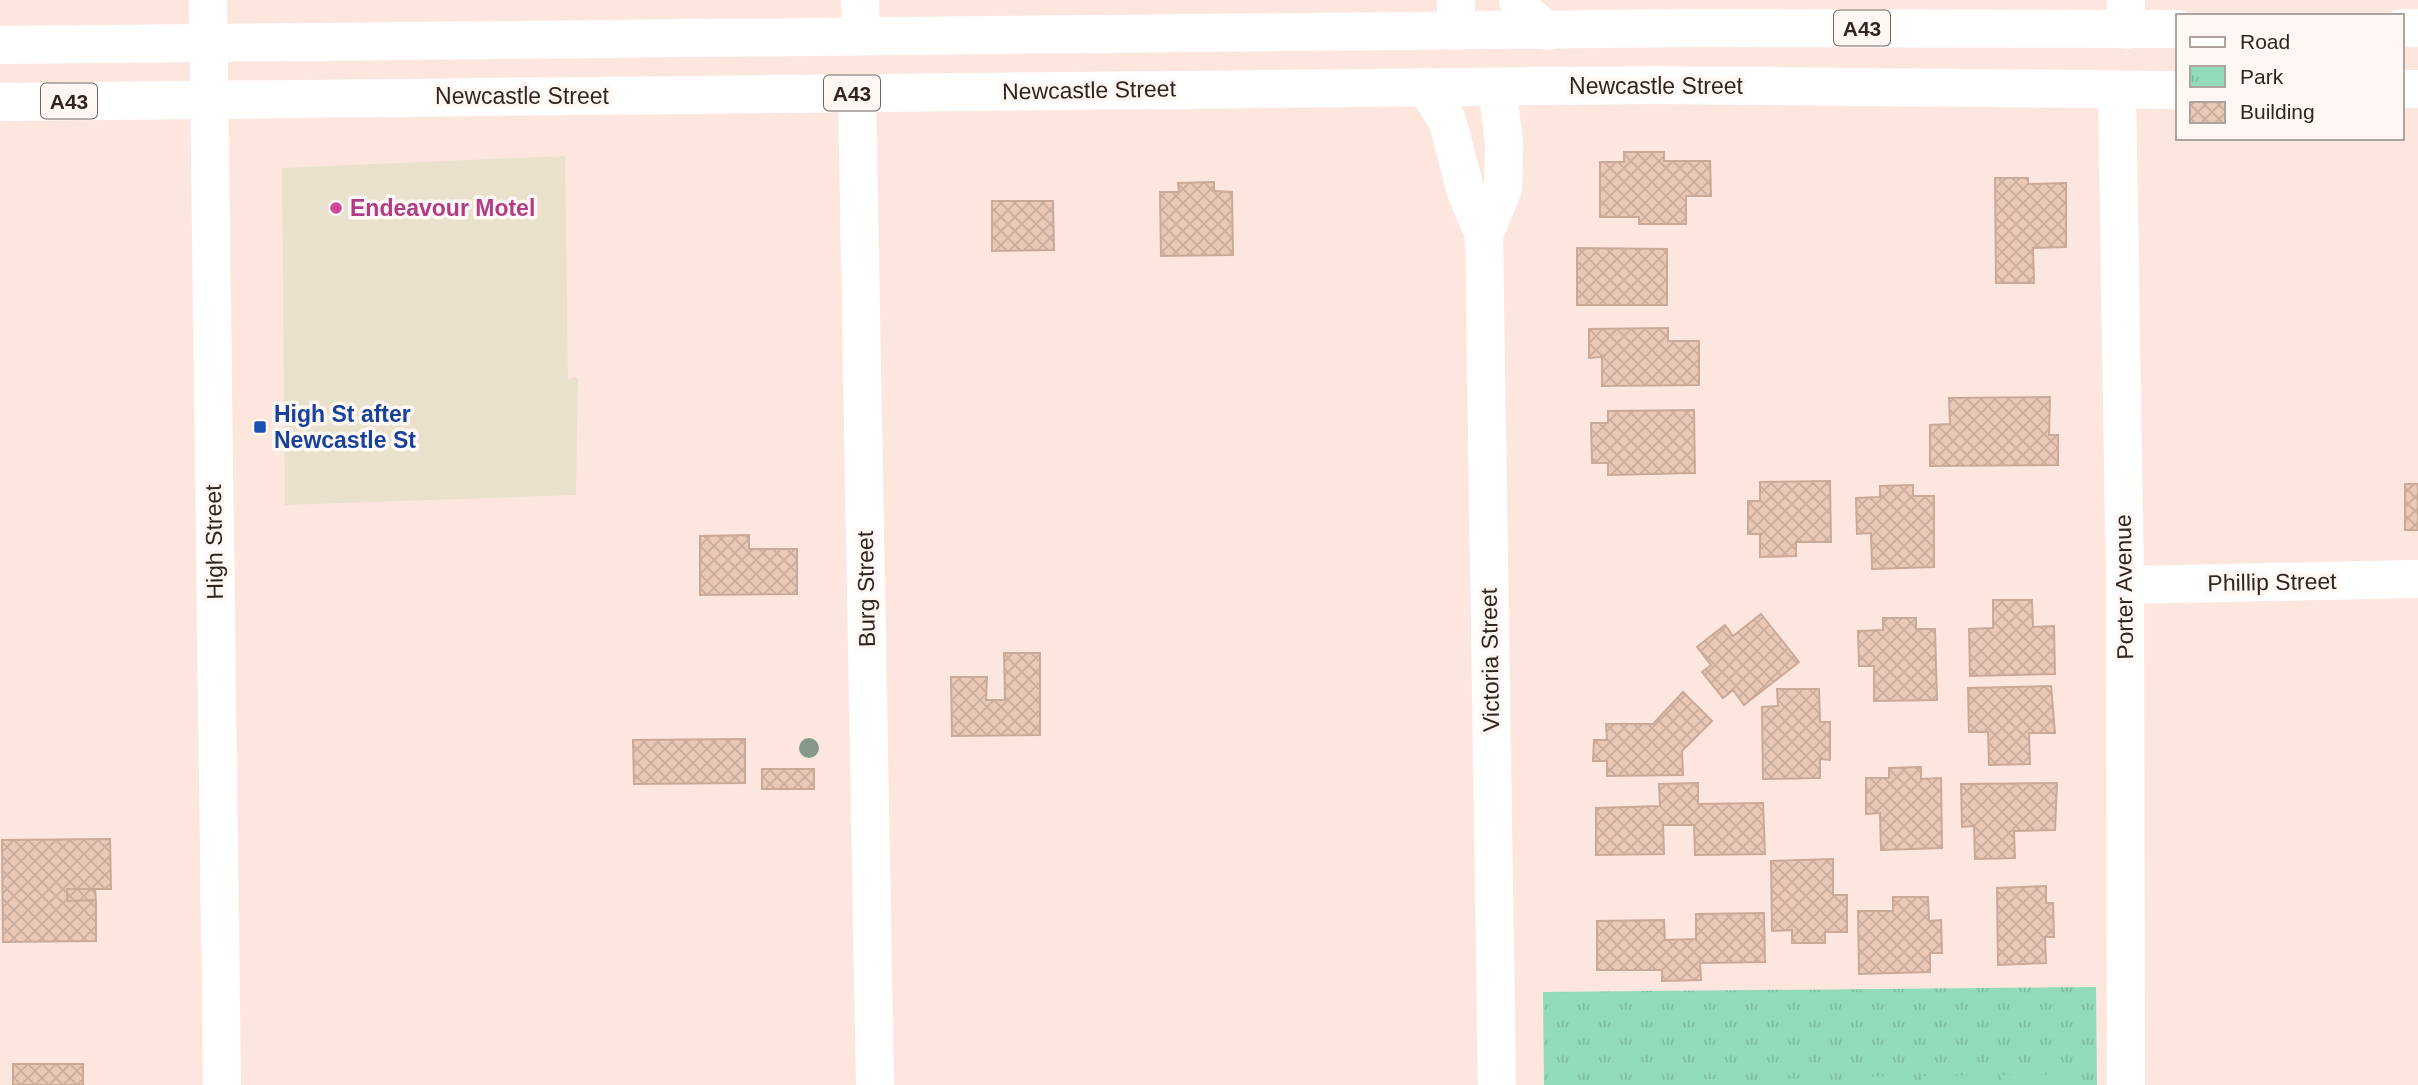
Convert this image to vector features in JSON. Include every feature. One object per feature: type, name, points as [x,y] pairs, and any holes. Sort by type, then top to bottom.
[{"type":"main road","name":"High Street","points":[[208,0],[207,102],[222,1085]]},
{"type":"main road","points":[[1518,0],[1526,13],[1547,31]]},
{"type":"main road","name":"A43","points":[[0,45],[208,41],[860,17],[1371,33],[1456,15],[1547,31],[1753,28],[2126,15],[2176,28]]},
{"type":"main road","points":[[1456,15],[1482,49],[1566,86]]},
{"type":"main road","points":[[1371,33],[1441,57],[1497,87]]},
{"type":"main road","name":"Newcastle Street","points":[[0,102],[207,102],[290,97],[1566,86],[2176,90]]},
{"type":"main road","name":"Victoria Street","points":[[1426,87],[1447,120],[1465,192],[1484,235],[1497,1085]]},
{"type":"main road","name":"Victoria Street","points":[[1484,235],[1503,189],[1504,142],[1497,87]]},
{"type":"main road","name":"Porter Avenue","points":[[2117,90],[2125,585],[2126,1085]]},
{"type":"main road","name":"Burg Street","points":[[857,93],[875,1085]]},
{"type":"main road","name":"Phillip Street","points":[[2125,585],[2418,579]]},
{"type":"shaded area","points":[[565,156],[568,379],[578,377],[576,495],[285,505],[282,168]]},
{"type":"green space","points":[[2096,987],[2097,1085],[1544,1085],[1543,992]]},
{"type":"green space","points":[[2063,1074],[2063,1085],[2002,1085],[2001,1075]]},
{"type":"green space","points":[[1983,1075],[1983,1085],[1922,1085],[1922,1076]]},
{"type":"green space","points":[[1902,1076],[1902,1085],[1841,1085],[1841,1077]]},
{"type":"green space","points":[[1821,1078],[1821,1085],[1760,1085],[1760,1079]]},
{"type":"green space","points":[[1679,1079],[1740,1079],[1740,1085],[1679,1085]]},
{"type":"building","points":[[1624,152],[1664,152],[1664,161],[1710,161],[1711,196],[1686,196],[1686,224],[1639,224],[1639,217],[1600,217],[1600,162],[1624,162]]},
{"type":"building","points":[[1995,178],[2028,178],[2028,184],[2066,183],[2066,247],[2033,248],[2034,283],[1996,283]]},
{"type":"building","points":[[1214,182],[1214,191],[1232,192],[1233,255],[1161,256],[1160,192],[1179,192],[1178,183]]},
{"type":"building","points":[[992,201],[1053,201],[1054,250],[992,251]]},
{"type":"building","points":[[1577,248],[1667,249],[1667,305],[1577,305]]},
{"type":"building","points":[[1668,328],[1668,341],[1699,341],[1699,385],[1602,386],[1602,357],[1589,358],[1589,329]]},
{"type":"building","points":[[2050,397],[2049,435],[2058,435],[2058,465],[1930,466],[1930,425],[1950,424],[1949,398]]},
{"type":"building","points":[[1694,410],[1695,473],[1608,475],[1608,463],[1592,463],[1591,423],[1608,423],[1608,411]]},
{"type":"building","points":[[1830,481],[1831,542],[1796,542],[1796,556],[1760,557],[1760,534],[1748,534],[1748,501],[1760,501],[1760,482]]},
{"type":"building","points":[[2405,484],[2418,484],[2418,530],[2405,530]]},
{"type":"building","points":[[1913,485],[1913,496],[1934,496],[1934,567],[1872,569],[1871,533],[1857,534],[1856,498],[1880,497],[1880,486]]},
{"type":"building","points":[[749,535],[749,549],[797,549],[797,594],[700,595],[700,536]]},
{"type":"building","points":[[1993,600],[2032,600],[2033,627],[2054,626],[2055,674],[1970,676],[1969,629],[1993,628]]},
{"type":"building","points":[[1761,614],[1799,662],[1744,705],[1733,690],[1723,698],[1702,672],[1711,665],[1697,647],[1725,625],[1733,636]]},
{"type":"building","points":[[1883,618],[1916,618],[1916,629],[1935,629],[1937,700],[1874,701],[1874,666],[1859,666],[1858,631],[1883,630]]},
{"type":"building","points":[[1004,653],[1040,653],[1040,735],[952,736],[951,677],[987,677],[986,700],[1005,700]]},
{"type":"building","points":[[2051,686],[2055,733],[2029,733],[2030,764],[1989,765],[1988,732],[1969,732],[1968,688]]},
{"type":"building","points":[[1777,689],[1819,689],[1820,722],[1830,722],[1830,760],[1820,759],[1820,778],[1763,779],[1762,707],[1778,706]]},
{"type":"building","points":[[1683,692],[1712,721],[1682,751],[1683,775],[1607,776],[1607,761],[1593,761],[1594,740],[1607,740],[1606,724],[1653,724]]},
{"type":"building","points":[[745,739],[745,783],[634,784],[633,740]]},
{"type":"building","points":[[1921,767],[1921,779],[1941,778],[1942,848],[1881,850],[1880,813],[1866,814],[1866,778],[1889,778],[1889,768]]},
{"type":"building","points":[[762,769],[814,769],[814,789],[762,789]]},
{"type":"building","points":[[1698,783],[1698,804],[1763,803],[1765,854],[1695,855],[1694,825],[1663,825],[1664,854],[1596,855],[1596,808],[1660,806],[1659,784]]},
{"type":"building","points":[[2057,783],[2055,830],[2014,831],[2015,858],[1975,859],[1974,826],[1962,827],[1961,784]]},
{"type":"building","points":[[110,839],[111,889],[67,889],[67,901],[96,900],[96,941],[3,942],[2,840]]},
{"type":"building","points":[[1833,859],[1833,895],[1847,895],[1847,932],[1825,932],[1825,943],[1792,943],[1792,930],[1772,931],[1771,861]]},
{"type":"building","points":[[2046,886],[2046,903],[2053,903],[2054,937],[2045,937],[2046,963],[1998,965],[1997,888]]},
{"type":"building","points":[[67,889],[95,889],[96,900],[67,901]]},
{"type":"building","points":[[1893,897],[1928,897],[1929,921],[1941,920],[1942,953],[1930,953],[1930,972],[1859,974],[1858,911],[1893,911]]},
{"type":"building","points":[[1764,913],[1765,962],[1700,963],[1701,980],[1662,981],[1662,970],[1597,970],[1597,921],[1664,920],[1665,940],[1696,939],[1696,914]]},
{"type":"building","points":[[13,1064],[83,1064],[83,1085],[13,1085]]},
{"type":"place","name":"Endeavour Motel","points":[[336,208]]},
{"type":"place","name":"High St after Newcastle St","points":[[260,427]]}]
